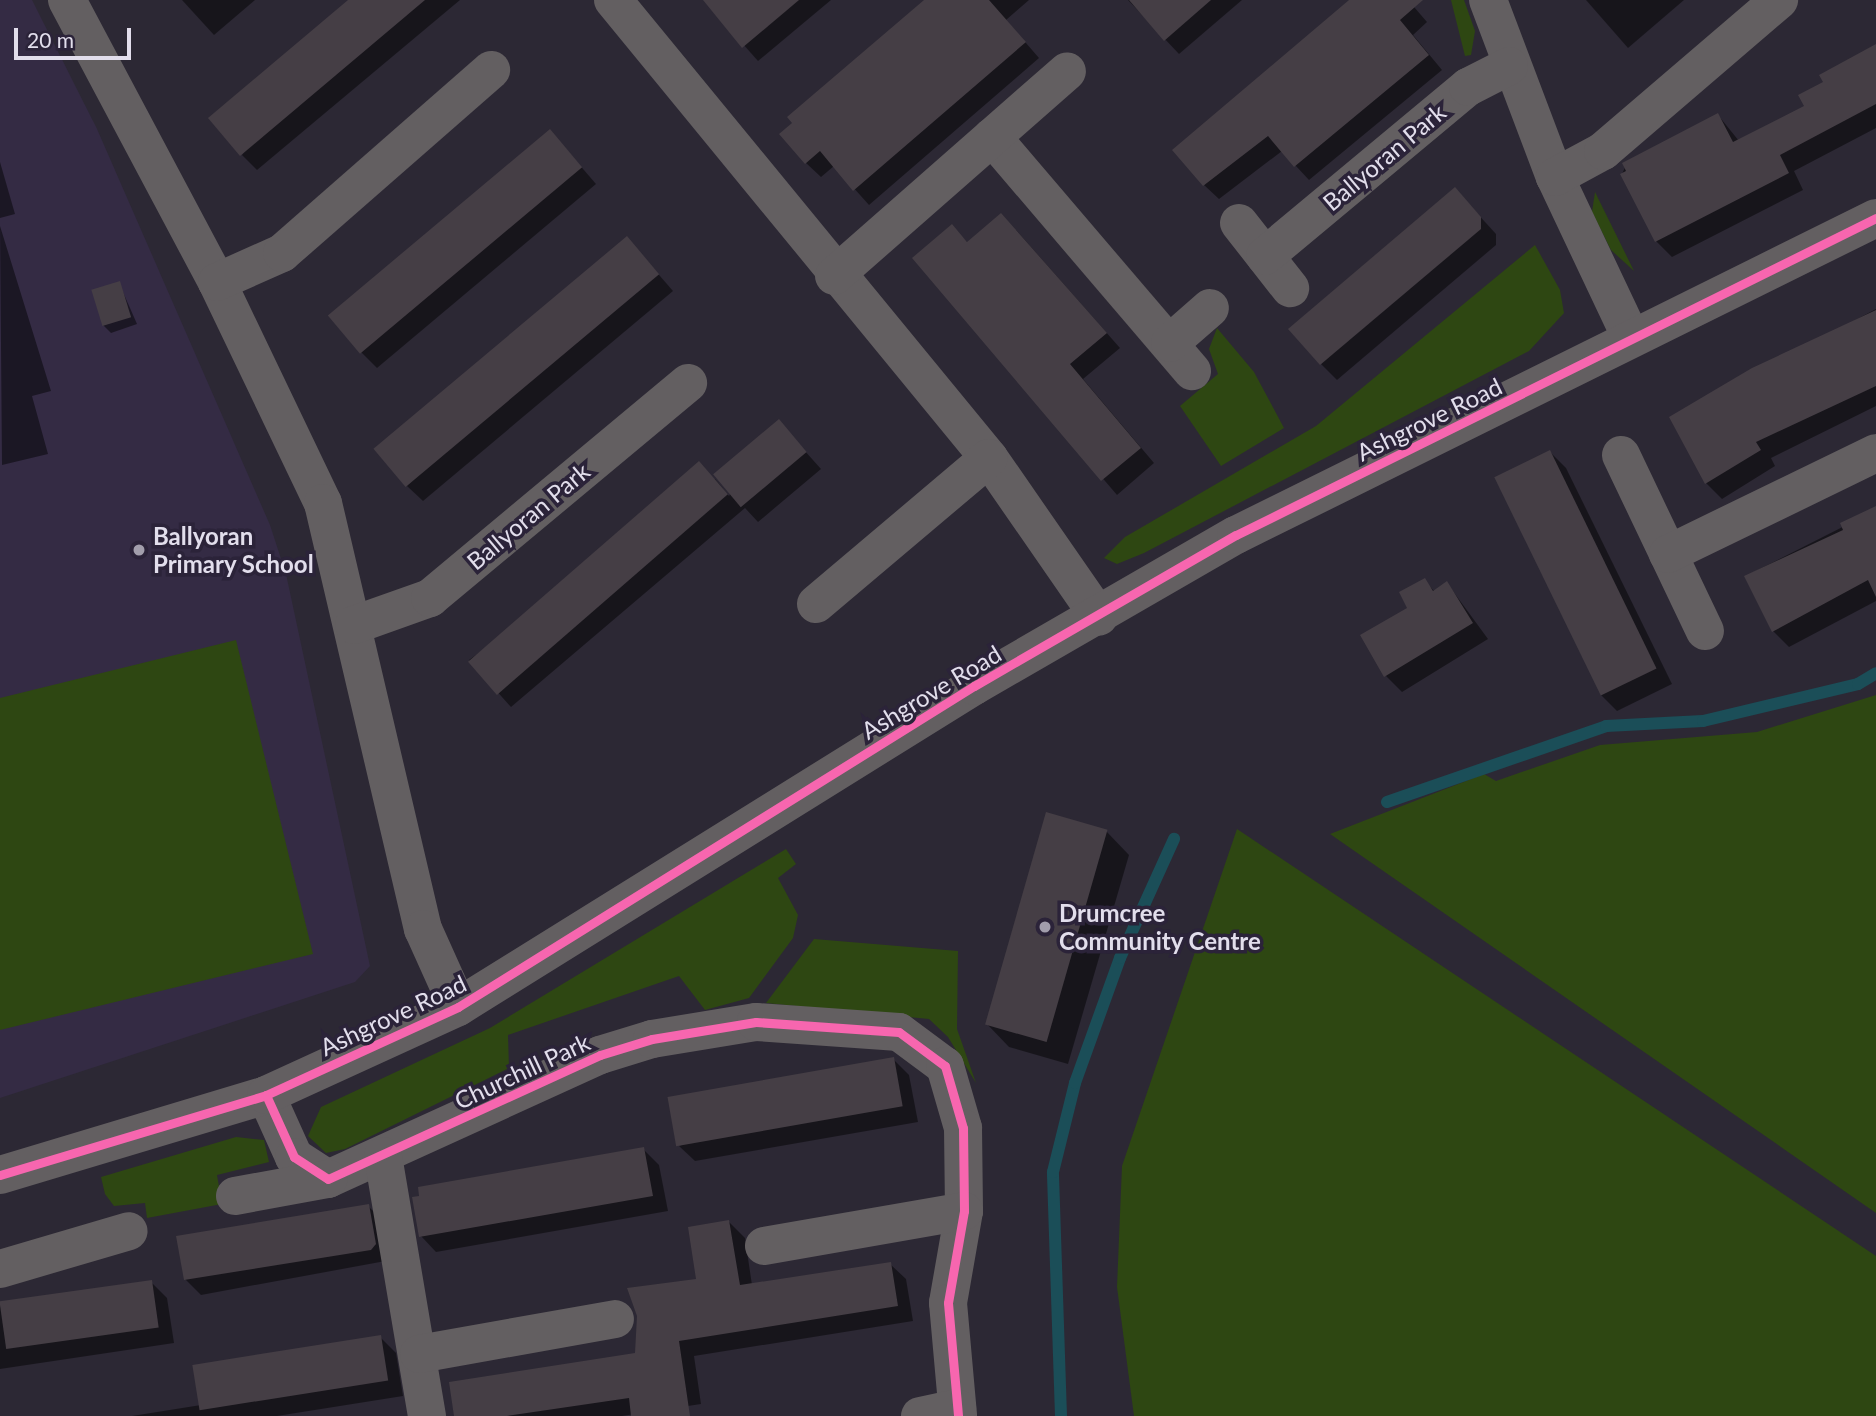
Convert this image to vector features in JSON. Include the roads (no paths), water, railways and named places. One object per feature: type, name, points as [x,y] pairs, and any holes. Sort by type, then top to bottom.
[{"type":"street","points":[[67,0],[217,282],[323,503],[424,929],[458,1007]]},
{"type":"street","points":[[613,0],[834,276],[989,458],[1099,617]]},
{"type":"street","points":[[1488,0],[1509,66],[1555,177],[1631,338]]},
{"type":"street","points":[[1555,177],[1603,151],[1779,0]]},
{"type":"street","name":"Ballyoran Park","points":[[1265,256],[1468,88],[1509,66]]},
{"type":"street","points":[[217,282],[282,253],[491,70]]},
{"type":"street","points":[[834,276],[1067,71]]},
{"type":"street","points":[[992,137],[1181,357],[1210,308]]},
{"type":"street","name":"Ashgrove Road","points":[[0,1175],[266,1095],[458,1007],[974,687],[1099,617],[1236,535],[1876,218]]},
{"type":"street","points":[[1239,223],[1290,288]]},
{"type":"street","name":"Ballyoran Park","points":[[354,625],[430,598],[688,383]]},
{"type":"street","points":[[1668,554],[1876,453]]},
{"type":"street","points":[[1622,455],[1705,631]]},
{"type":"street","points":[[816,604],[989,458]]},
{"type":"street","name":"Churchill Park","points":[[235,1196],[328,1180],[600,1055],[652,1038],[757,1022],[899,1032],[945,1066],[963,1128],[964,1211],[948,1303],[958,1412],[920,1416]]},
{"type":"street","points":[[266,1095],[293,1157],[328,1180]]},
{"type":"street","points":[[383,1156],[428,1416]]},
{"type":"street","points":[[764,1246],[964,1211]]},
{"type":"street","points":[[0,1269],[129,1231]]},
{"type":"street","points":[[419,1354],[615,1319]]},
{"type":"waterway","points":[[1387,802],[1606,726],[1703,721],[1858,684],[1876,673]]},
{"type":"waterway","points":[[1061,1416],[1053,1172],[1075,1083],[1120,958],[1174,839]]},
{"type":"place","name":"Ballyoran Primary School","points":[[139,550]]},
{"type":"place","name":"Drumcree Community Centre","points":[[1045,927]]}]
